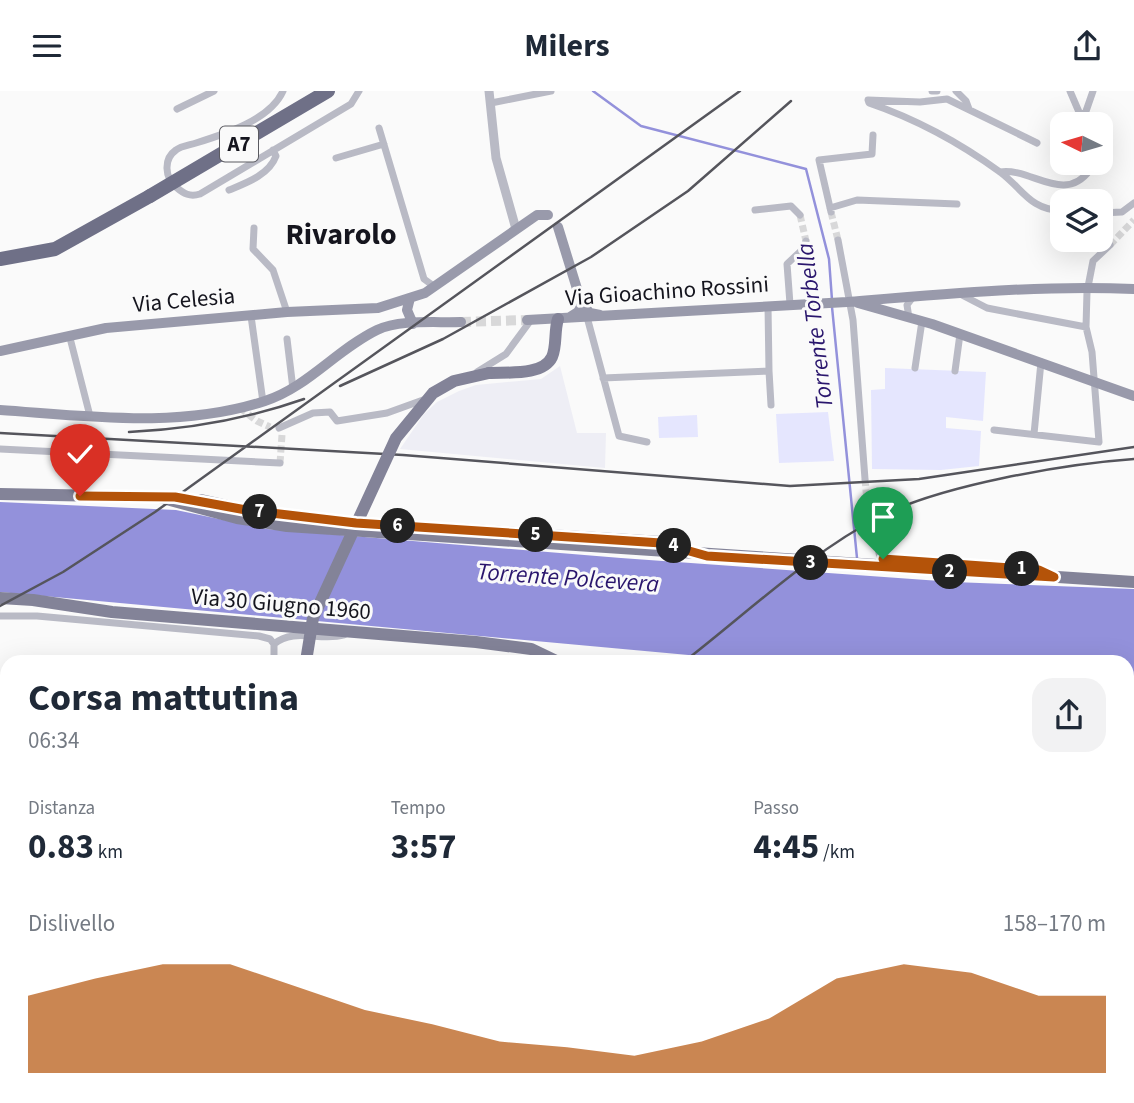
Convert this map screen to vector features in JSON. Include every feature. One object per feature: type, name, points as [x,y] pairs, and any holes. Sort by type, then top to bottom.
[{"type":"highway","name":"A7","points":[[0,259],[55,249],[328,91]]},
{"type":"main road","name":"Via Celesia","points":[[0,351],[70,338],[106,328],[287,312],[376,308],[435,287],[537,215],[548,215]]},
{"type":"main road","points":[[558,227],[578,292]]},
{"type":"main road","points":[[848,301],[917,294],[1087,287],[1134,289]]},
{"type":"main road","points":[[410,298],[407,310],[413,324]]},
{"type":"main road","points":[[848,301],[922,321],[1134,396]]},
{"type":"main road","name":"Via Gioachino Rossini","points":[[529,320],[848,301]]},
{"type":"main road","points":[[307,655],[313,618],[396,438],[416,410],[444,386],[473,375],[537,370],[547,364],[552,357],[563,319],[578,312],[582,304],[590,313],[604,316]]},
{"type":"main road","points":[[376,308],[385,316],[381,329]]},
{"type":"main road","points":[[0,409],[90,416],[200,416],[263,402],[293,390],[381,329],[413,324],[461,322]]},
{"type":"main road","points":[[0,495],[159,496],[356,523],[661,543],[707,556]]},
{"type":"main road","points":[[159,496],[237,518],[288,526],[873,567],[1134,582]]},
{"type":"main road","name":"Via 30 Giugno 1960","points":[[0,598],[33,600],[112,612],[352,631],[531,649],[544,655]]},
{"type":"street","points":[[177,109],[214,91]]},
{"type":"street","points":[[283,91],[273,107],[241,126],[176,149],[168,158],[166,168],[171,184],[192,196],[351,104],[359,91]]},
{"type":"street","points":[[489,91],[496,158],[516,229]]},
{"type":"street","points":[[491,103],[551,91]]},
{"type":"street","points":[[956,91],[966,101],[969,109]]},
{"type":"street","points":[[1070,91],[1079,112],[1085,114],[1093,91]]},
{"type":"street","points":[[1037,143],[947,99],[918,102],[870,97],[868,101],[921,122],[1000,172],[1041,209],[1050,210]]},
{"type":"street","points":[[379,128],[424,279],[435,287]]},
{"type":"street","points":[[873,135],[872,154],[819,160],[831,210],[857,200],[957,204]]},
{"type":"street","points":[[336,158],[384,144]]},
{"type":"street","points":[[229,190],[264,172],[273,164],[276,156],[273,151]]},
{"type":"street","points":[[1000,172],[1013,172],[1048,184],[1082,181],[1086,175]]},
{"type":"street","points":[[1113,212],[1122,212],[1134,203]]},
{"type":"street","points":[[755,210],[791,206],[800,215]]},
{"type":"street","points":[[254,228],[253,249],[273,270],[287,312]]},
{"type":"street","points":[[838,240],[848,301],[865,479]]},
{"type":"street","points":[[790,305],[786,264],[803,249],[806,241]]},
{"type":"street","points":[[994,430],[1099,442],[1095,380],[1086,327],[1087,287],[1093,261],[1103,252]]},
{"type":"street","points":[[960,293],[987,308],[1086,327]]},
{"type":"street","points":[[909,318],[907,305],[917,294]]},
{"type":"street","points":[[883,309],[890,304],[890,296]]},
{"type":"street","points":[[768,306],[771,405]]},
{"type":"street","points":[[251,316],[263,402]]},
{"type":"street","points":[[587,317],[619,436],[647,442]]},
{"type":"street","points":[[270,427],[281,432],[317,412],[330,412],[337,421],[405,409],[506,354],[529,320]]},
{"type":"street","points":[[915,368],[922,321]]},
{"type":"street","points":[[955,371],[960,334]]},
{"type":"street","points":[[70,338],[90,416]]},
{"type":"street","points":[[287,339],[293,390]]},
{"type":"street","points":[[1034,434],[1041,362]]},
{"type":"street","points":[[603,378],[769,371]]},
{"type":"street","points":[[0,449],[280,463]]},
{"type":"street","points":[[868,509],[878,517]]},
{"type":"street","points":[[876,538],[883,559],[1039,570],[1054,577]]},
{"type":"street","points":[[0,616],[37,616],[259,636],[270,639],[274,644],[274,655]]},
{"type":"street","points":[[274,644],[290,635],[332,638],[352,631]]},
{"type":"shaded area","points":[[560,366],[577,433],[606,433],[605,468],[400,449],[424,414],[437,402],[476,385],[541,379]]},
{"type":"shaded area","points":[[885,368],[986,372],[983,421],[946,417],[946,428],[981,431],[979,466],[941,470],[872,469],[871,390],[885,389]]},
{"type":"shaded area","points":[[828,412],[834,461],[779,463],[776,414]]},
{"type":"shaded area","points":[[697,415],[698,437],[659,438],[658,417]]},
{"type":"water","name":"Torrente Polcevera","points":[[0,502],[176,510],[267,529],[954,582],[1134,589],[1134,655],[688,655],[0,592]]},
{"type":"waterway","name":"Torrente Torbella","points":[[593,91],[641,126],[806,169],[829,259],[832,300]]},
{"type":"waterway","name":"Torrente Torbella","points":[[832,307],[857,558]]},
{"type":"tunnel","points":[[831,212],[838,240]]},
{"type":"tunnel","points":[[800,215],[806,241]]},
{"type":"tunnel","points":[[1113,242],[1134,220]]},
{"type":"tunnel","points":[[461,322],[527,320]]},
{"type":"tunnel","points":[[240,408],[270,427]]},
{"type":"tunnel","points":[[280,463],[282,435]]},
{"type":"tunnel","points":[[865,479],[867,502]]},
{"type":"tunnel","points":[[868,517],[871,537]]},
{"type":"tunnel","points":[[878,517],[880,536]]},
{"type":"railway","points":[[0,606],[63,572],[155,512],[740,91]]},
{"type":"railway","points":[[340,386],[443,339],[591,257],[688,191],[791,101]]},
{"type":"railway","points":[[129,432],[218,422],[304,399]]},
{"type":"railway","points":[[0,433],[403,455],[790,486],[919,479],[1134,447]]},
{"type":"railway","points":[[692,655],[805,565],[881,516],[937,495],[1004,478],[1134,459]]},
{"type":"district","name":"Rivarolo","points":[[341,234]]},
{"type":"route","points":[[80,496],[175,497],[246,510],[356,523],[661,543],[707,556],[1054,577],[1039,570],[883,559]]}]
